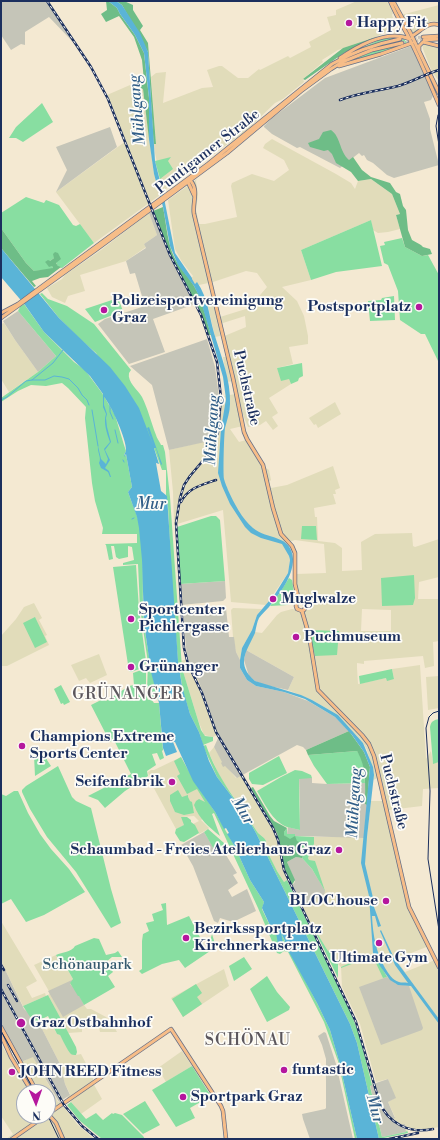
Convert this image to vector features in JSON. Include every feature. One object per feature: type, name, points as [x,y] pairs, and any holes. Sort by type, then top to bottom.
[{"type":"main road","points":[[392,1],[402,31],[397,36]]},
{"type":"main road","points":[[392,1],[412,39],[438,99],[439,105]]},
{"type":"main road","points":[[400,23],[416,45],[439,93]]},
{"type":"main road","points":[[331,69],[381,54],[412,39],[430,24],[439,25]]},
{"type":"main road","points":[[332,64],[350,51],[386,36],[423,40],[439,39]]},
{"type":"main road","points":[[419,51],[419,46],[423,40],[439,36]]},
{"type":"main road","points":[[423,40],[439,46]]},
{"type":"main road","points":[[391,43],[401,41]]},
{"type":"main road","name":"Puntigamer Straße","points":[[189,180],[277,107],[332,64],[355,53],[391,43]]},
{"type":"main road","name":"Puntigamer Straße","points":[[18,305],[246,138],[331,69],[342,62],[391,43]]},
{"type":"main road","name":"Puchstraße","points":[[189,180],[195,189],[194,214],[233,378],[242,425],[247,439],[262,463],[281,534],[292,546],[295,553],[294,584],[299,601],[297,602],[296,606],[297,609],[302,611],[309,635],[318,690],[369,744],[374,756],[409,908],[439,967]]},
{"type":"main road","points":[[1,314],[18,305]]},
{"type":"main road","points":[[1,314],[8,313],[18,305]]},
{"type":"main road","name":"Puchstraße","points":[[299,601],[303,601],[306,604],[305,609],[302,611]]},
{"type":"main road","points":[[1,1027],[33,1084]]},
{"type":"main road","points":[[56,1108],[171,1029],[222,1108],[226,1139]]},
{"type":"main road","points":[[1,1035],[27,1084]]},
{"type":"main road","points":[[56,1123],[63,1139]]},
{"type":"main road","points":[[12,1139],[33,1124]]},
{"type":"shaded area","points":[[1,1],[49,1],[74,40],[72,41],[49,17],[25,32],[25,45],[21,44],[11,50],[1,35]]},
{"type":"shaded area","points":[[357,1],[387,1],[393,13],[392,15],[396,27],[376,37],[338,50],[322,60],[323,62],[303,79],[304,82],[283,99],[275,103],[247,130],[163,191],[154,144],[156,143],[151,77],[156,73],[166,72],[163,103],[202,88],[213,87],[207,70],[219,66],[222,66],[238,78],[248,78],[259,69],[260,70],[288,56],[290,58],[311,47],[309,42],[331,30],[327,17],[336,15],[336,10]]},
{"type":"shaded area","points":[[439,5],[439,22],[431,21],[415,32],[411,32],[401,15]]},
{"type":"shaded area","points":[[422,44],[439,47],[439,81],[432,72]]},
{"type":"shaded area","points":[[411,46],[433,96],[431,100],[424,102],[430,119],[430,129],[439,165],[394,178],[387,175],[367,160],[364,155],[362,156],[359,153],[340,168],[300,147],[297,148],[272,134],[264,127],[272,118],[325,78]]},
{"type":"shaded area","points":[[137,82],[137,87],[143,89],[154,174],[160,195],[94,243],[56,192],[126,141],[107,95]]},
{"type":"shaded area","points":[[110,127],[117,147],[56,192],[67,170],[56,147]]},
{"type":"shaded area","points":[[272,139],[351,183],[355,189],[358,181],[371,179],[392,194],[400,214],[396,215],[400,229],[378,233],[373,230],[371,220],[301,250],[311,280],[282,287],[297,301],[304,316],[308,344],[289,347],[293,364],[277,368],[289,379],[291,384],[269,398],[278,413],[272,417],[278,426],[273,430],[266,421],[260,425],[248,427],[243,415],[240,414],[243,426],[230,429],[239,442],[246,440],[260,464],[269,470],[271,480],[269,482],[271,488],[287,485],[333,466],[340,488],[335,490],[336,494],[333,494],[336,504],[314,508],[315,517],[317,517],[318,541],[335,543],[342,548],[342,571],[362,570],[361,542],[375,534],[412,533],[413,546],[415,547],[439,539],[439,577],[419,582],[418,599],[439,599],[439,641],[433,642],[434,666],[425,668],[423,656],[364,661],[364,664],[357,663],[358,684],[386,678],[394,679],[392,669],[420,665],[426,759],[431,751],[433,763],[439,762],[439,788],[423,789],[422,806],[389,810],[387,817],[409,907],[429,946],[396,959],[405,972],[435,960],[439,969],[439,1127],[417,1132],[406,1129],[406,1127],[393,1119],[395,1117],[388,1102],[395,1098],[388,1079],[376,1082],[360,1024],[342,987],[341,967],[332,952],[328,951],[316,933],[302,906],[324,895],[308,858],[314,844],[314,837],[367,837],[371,801],[382,801],[378,778],[373,780],[374,775],[367,750],[363,743],[338,715],[312,700],[288,690],[294,677],[246,650],[255,632],[262,633],[281,612],[292,609],[302,611],[304,609],[305,603],[297,589],[296,574],[326,573],[324,544],[295,540],[289,542],[285,541],[290,560],[288,573],[266,605],[231,602],[223,510],[174,525],[169,450],[214,439],[218,425],[219,397],[235,394],[233,381],[227,382],[223,357],[226,357],[226,346],[222,337],[246,327],[245,316],[219,325],[220,336],[215,337],[206,298],[213,296],[217,317],[220,317],[249,308],[267,287],[257,273],[246,271],[213,282],[199,285],[197,283],[195,284],[191,279],[193,276],[182,262],[175,249],[168,200],[197,179],[198,195],[196,210],[199,224],[237,217],[231,186],[232,183],[252,174],[274,181],[289,170],[284,160],[263,148],[265,144]],"holes":[[[362,609],[391,610],[391,631],[361,631]]]},
{"type":"shaded area","points":[[153,211],[161,234],[195,304],[153,319],[165,352],[129,364],[98,324],[105,319],[145,306],[135,273],[130,274],[126,261],[146,248],[144,244],[157,235],[149,213]]},
{"type":"shaded area","points":[[149,213],[157,235],[144,244],[146,247],[126,261],[80,275],[85,291],[68,296],[65,303],[52,297],[47,288],[62,279],[65,275],[101,250]]},
{"type":"shaded area","points":[[18,311],[56,356],[38,372],[3,321]]},
{"type":"shaded area","points":[[4,323],[38,372],[9,392],[1,379],[1,324]]},
{"type":"shaded area","points":[[207,339],[215,367],[219,397],[218,425],[214,440],[169,450],[152,385],[130,366]]},
{"type":"shaded area","points":[[335,402],[341,414],[318,428],[316,424],[314,425],[309,418]]},
{"type":"shaded area","points":[[225,581],[226,598],[223,601],[181,605],[180,584]]},
{"type":"shaded area","points":[[34,603],[42,618],[39,620],[47,635],[45,636],[49,645],[7,666],[1,666],[1,636],[24,607]]},
{"type":"shaded area","points":[[216,607],[226,608],[229,637],[234,637],[236,652],[240,660],[240,668],[247,680],[256,686],[284,692],[308,701],[335,717],[349,731],[306,750],[297,745],[237,778],[225,766],[223,767],[214,747],[219,736],[198,679],[196,679],[187,659],[183,610]]},
{"type":"shaded area","points":[[233,608],[262,609],[257,615],[252,630],[242,648],[240,660],[236,652],[233,637],[231,610]]},
{"type":"shaded area","points":[[246,650],[294,677],[288,690],[265,685],[255,681],[249,676],[244,660]]},
{"type":"shaded area","points":[[99,654],[107,675],[90,683],[86,678],[79,681],[71,665]]},
{"type":"shaded area","points":[[187,659],[198,679],[219,734],[213,737],[204,735],[198,720],[182,668],[181,661]]},
{"type":"shaded area","points":[[439,676],[439,708],[428,710],[426,677]]},
{"type":"shaded area","points":[[214,747],[223,762],[236,778],[243,774],[269,818],[277,833],[285,872],[292,885],[290,887],[287,880],[284,882],[277,871],[266,849],[264,838],[258,833],[220,777],[209,753]]},
{"type":"shaded area","points":[[181,757],[200,791],[215,812],[201,820],[209,828],[199,834],[193,824],[199,821],[194,816],[181,817],[185,825],[176,829],[150,781],[148,772]]},
{"type":"shaded area","points":[[299,778],[312,778],[312,783],[365,783],[365,804],[367,805],[364,838],[295,836],[295,834],[287,834],[288,827],[300,830]]},
{"type":"shaded area","points":[[204,832],[215,850],[223,846],[228,854],[226,855],[237,873],[233,875],[238,883],[228,890],[232,897],[247,889],[256,911],[233,922],[220,918],[218,923],[214,921],[193,866],[181,845]]},
{"type":"shaded area","points":[[296,857],[302,858],[312,869],[325,891],[324,895],[302,906],[292,885],[295,882],[287,862]]},
{"type":"shaded area","points":[[1,921],[37,981],[26,987],[32,998],[45,993],[46,996],[23,1006],[1,961]]},
{"type":"shaded area","points":[[56,955],[62,966],[65,965],[87,1009],[91,1009],[106,1017],[112,1023],[117,1032],[100,1032],[98,1023],[87,1021],[82,1027],[82,1032],[68,1033],[48,995],[50,993],[34,965]]},
{"type":"shaded area","name":"Graz Ostbahnhof","points":[[1,961],[24,1009],[38,1021],[60,1064],[65,1084],[70,1095],[59,1102],[56,1097],[56,1084],[49,1084],[33,1057],[21,1062],[1,1024]]},
{"type":"shaded area","points":[[224,969],[229,986],[183,1017],[171,998]]},
{"type":"shaded area","points":[[387,977],[396,984],[409,986],[423,1028],[422,1030],[381,1045],[359,987]]},
{"type":"shaded area","points":[[72,980],[70,984],[79,995],[84,1005],[63,1017],[48,991]]},
{"type":"shaded area","points":[[39,1020],[46,1030],[53,1027],[57,1034],[60,1035],[71,1054],[81,1054],[93,1077],[93,1083],[102,1099],[81,1114],[67,1097],[70,1094],[65,1084],[60,1064],[38,1021]]},
{"type":"shaded area","points":[[324,1032],[326,1033],[336,1064],[353,1139],[310,1139],[303,1119],[302,1114],[326,1108],[326,1059],[318,1036]]},
{"type":"shaded area","points":[[1,1044],[14,1066],[33,1056],[48,1084],[16,1084],[16,1124],[56,1124],[56,1098],[77,1124],[94,1139],[6,1139],[13,1134],[1,1116]]},
{"type":"shaded area","points":[[182,1051],[192,1066],[166,1082],[158,1068]]},
{"type":"shaded area","points":[[388,1079],[396,1098],[388,1102],[395,1118],[393,1119],[401,1124],[405,1124],[406,1132],[382,1137],[370,1085]]},
{"type":"green space","points":[[106,1],[117,8],[135,35],[144,53],[149,98],[149,139],[143,89],[137,87],[137,82],[144,81],[142,60],[134,37],[119,16],[106,22],[101,14],[107,10]]},
{"type":"green space","points":[[116,1],[124,1],[133,5],[133,10],[143,26],[140,30],[148,43],[156,144],[154,144],[154,150],[148,52],[122,5]]},
{"type":"green space","points":[[376,37],[344,53],[305,80],[303,79],[343,48]]},
{"type":"green space","points":[[398,37],[354,51],[382,39]]},
{"type":"green space","points":[[399,37],[404,39],[407,43],[379,54],[357,59],[374,51],[402,44]]},
{"type":"green space","points":[[42,103],[53,122],[23,142],[16,138],[9,138],[16,127]]},
{"type":"green space","points":[[331,130],[337,136],[343,152],[349,160],[353,157],[362,170],[371,177],[390,183],[396,192],[400,194],[403,206],[406,210],[408,230],[412,240],[423,247],[430,249],[432,254],[422,256],[405,247],[396,215],[400,214],[392,194],[371,179],[358,181],[351,172],[336,163],[332,154],[328,150],[324,151],[310,147],[308,143],[319,139],[323,132]]},
{"type":"green space","points":[[171,157],[168,161],[173,169],[160,179],[155,161]]},
{"type":"green space","points":[[26,197],[44,203],[46,200],[59,205],[73,225],[76,226],[80,224],[94,243],[62,268],[58,267],[54,258],[50,261],[53,268],[51,270],[34,271],[26,263],[1,228],[1,213]]},
{"type":"green space","points":[[163,207],[170,247],[177,262],[197,292],[211,335],[208,335],[189,291],[171,259],[153,211]]},
{"type":"green space","points":[[371,220],[382,266],[336,272],[311,280],[301,250]]},
{"type":"green space","points":[[1,228],[26,263],[34,271],[53,268],[52,266],[49,267],[45,262],[54,258],[53,254],[55,252],[58,253],[61,259],[56,263],[61,267],[48,277],[32,281],[36,286],[34,287],[1,248]]},
{"type":"green space","name":"Postsportplatz","points":[[402,238],[405,247],[422,256],[428,255],[439,275],[439,363],[425,334],[421,334],[400,320],[398,291],[388,265],[384,263],[380,246],[385,245],[384,242]]},
{"type":"green space","points":[[42,293],[48,299],[67,306],[94,324],[131,370],[129,373],[130,380],[142,397],[157,438],[161,445],[163,445],[170,497],[182,668],[201,730],[205,736],[213,737],[213,741],[203,745],[199,732],[190,714],[183,691],[178,661],[172,587],[168,506],[166,495],[166,470],[162,470],[154,448],[96,353],[59,318],[40,294]]},
{"type":"green space","points":[[394,296],[395,320],[370,321],[368,301],[381,300],[382,298]]},
{"type":"green space","name":"Polizeisportvereinigung Graz","points":[[118,298],[123,311],[95,322],[85,309]]},
{"type":"green space","points":[[24,304],[44,332],[74,362],[85,370],[102,393],[115,415],[126,451],[124,455],[125,456],[126,454],[132,487],[128,492],[138,519],[142,545],[144,623],[158,699],[153,700],[149,698],[147,691],[148,663],[140,608],[138,564],[123,565],[123,563],[134,560],[132,547],[128,546],[128,557],[119,559],[116,557],[114,546],[111,546],[113,559],[109,560],[105,544],[137,543],[137,534],[102,534],[103,528],[95,501],[92,483],[85,418],[86,407],[62,383],[46,386],[31,385],[1,402],[1,398],[38,372],[56,356],[18,311]]},
{"type":"green space","points":[[302,363],[303,376],[299,378],[298,381],[291,384],[289,379],[281,381],[277,368]]},
{"type":"green space","points":[[211,516],[216,516],[220,520],[225,581],[180,584],[177,527]]},
{"type":"green space","points":[[302,526],[316,526],[317,540],[301,539]]},
{"type":"green space","name":"Sportcenter Pichlergasse","points":[[136,565],[139,609],[146,661],[145,667],[131,672],[129,671],[113,567]]},
{"type":"green space","points":[[414,575],[415,598],[413,605],[382,606],[381,578]]},
{"type":"green space","points":[[289,578],[292,580],[294,602],[287,605],[270,606],[279,594]]},
{"type":"green space","points":[[35,617],[47,642],[35,648],[23,623]]},
{"type":"green space","points":[[309,630],[339,631],[337,655],[315,656]]},
{"type":"green space","points":[[146,669],[146,695],[148,700],[151,699],[154,703],[159,703],[162,751],[164,758],[160,760],[157,753],[152,754],[156,765],[147,771],[148,776],[125,791],[105,808],[98,800],[88,796],[131,774],[114,740],[110,742],[91,705],[103,699],[106,701],[129,686],[134,685],[133,673]]},
{"type":"green space","points":[[392,669],[394,679],[387,681],[386,678],[360,684],[359,676]]},
{"type":"green space","points":[[61,685],[70,702],[64,705],[63,703],[61,704],[54,689]]},
{"type":"green space","points":[[439,719],[439,762],[433,764],[430,727],[433,721]]},
{"type":"green space","points":[[349,731],[364,752],[370,767],[367,805],[365,804],[364,770],[357,751],[308,755],[306,750]]},
{"type":"green space","points":[[206,745],[216,769],[244,813],[217,777],[203,746]]},
{"type":"green space","points":[[357,751],[363,760],[365,783],[327,784],[308,755]]},
{"type":"green space","points":[[44,752],[47,752],[47,760],[51,766],[35,776],[34,756],[44,756]]},
{"type":"green space","points":[[279,756],[287,773],[263,785],[252,784],[249,779],[249,773]]},
{"type":"green space","points":[[181,757],[194,781],[215,812],[235,847],[250,880],[264,902],[262,909],[271,928],[275,927],[281,933],[330,1030],[339,1061],[357,1139],[355,1139],[338,1061],[324,1022],[288,952],[284,951],[280,954],[277,953],[214,813],[212,814],[220,836],[205,822],[196,810],[194,805],[196,801],[199,799],[205,802],[197,789],[187,794],[177,776],[180,774],[174,761]]},
{"type":"green space","points":[[58,766],[72,797],[76,801],[91,808],[121,923],[111,928],[76,872],[47,837],[30,809],[22,792],[26,786]]},
{"type":"green space","points":[[295,770],[311,775],[312,778],[299,779],[300,830],[287,827],[277,821],[269,812],[257,791]]},
{"type":"green space","points":[[253,787],[274,821],[287,828],[284,835],[290,839],[295,836],[297,841],[303,844],[304,853],[302,858],[296,857],[287,862],[295,880],[292,885],[285,872],[277,833],[251,788]]},
{"type":"green space","points":[[178,790],[182,797],[188,795],[190,801],[192,802],[194,813],[184,815],[175,812],[170,801],[170,795]]},
{"type":"green space","points":[[14,791],[18,791],[40,834],[69,869],[85,892],[44,915],[26,922],[11,899],[1,904],[1,794],[6,796]]},
{"type":"green space","points":[[247,816],[258,833],[266,841],[266,849],[277,871],[284,882],[287,880],[350,1011],[359,1034],[372,1085],[370,1086],[382,1137],[406,1132],[407,1130],[408,1133],[379,1139],[357,1043],[350,1024]]},
{"type":"green space","points":[[181,817],[187,817],[191,820],[199,833],[184,842],[180,841],[175,833],[176,829],[184,825]]},
{"type":"green space","points":[[287,828],[287,834],[314,837],[314,844],[308,858],[309,860],[315,861],[325,891],[312,869],[302,858],[304,853],[284,835]]},
{"type":"green space","points":[[208,829],[224,843],[225,846],[215,851],[204,832]]},
{"type":"green space","points":[[166,903],[167,925],[189,916],[207,951],[212,934],[216,947],[185,968],[179,960],[162,964],[142,974],[139,971],[142,969],[143,934],[149,931],[146,923],[154,921],[152,914],[163,910],[161,904]]},
{"type":"green space","points":[[316,933],[328,951],[332,952],[338,964],[338,978]]},
{"type":"green space","name":"Schönaupark","points":[[94,938],[99,939],[106,955],[118,951],[122,957],[112,957],[106,962],[113,972],[108,976],[115,987],[84,1005],[70,983],[73,979],[65,965],[62,966],[56,955],[69,951],[75,946]]},
{"type":"green space","points":[[353,949],[358,958],[374,954],[387,977],[383,978],[374,959],[359,963],[357,962],[341,968],[357,960]]},
{"type":"green space","points":[[244,957],[252,969],[234,981],[229,966]]},
{"type":"green space","points":[[267,976],[277,992],[290,1007],[289,1010],[267,1022],[250,989]]},
{"type":"green space","points":[[196,984],[202,993],[197,997],[202,1004],[183,1017],[172,999]]},
{"type":"green space","points":[[48,995],[76,1047],[76,1055],[70,1054],[60,1035],[57,1034],[48,1016],[34,1023],[23,1006]]},
{"type":"green space","name":"Sportpark Graz","points":[[192,1066],[211,1096],[190,1108],[195,1118],[176,1127],[152,1090]]},
{"type":"green space","points":[[145,1101],[160,1125],[143,1134],[123,1114]]},
{"type":"green space","points":[[71,1102],[86,1119],[96,1113],[103,1120],[112,1113],[122,1115],[145,1139],[102,1139],[80,1121],[67,1105]]},
{"type":"water","points":[[108,1],[116,1],[122,5],[140,33],[148,52],[155,161],[175,253],[195,284],[197,282],[204,294],[229,386],[230,404],[225,428],[225,482],[236,505],[249,524],[259,532],[284,541],[292,551],[293,559],[291,572],[281,590],[259,618],[255,633],[244,657],[245,669],[255,681],[301,695],[338,715],[363,743],[373,767],[374,775],[365,864],[374,907],[381,926],[378,927],[375,916],[372,916],[377,950],[385,968],[394,980],[408,983],[395,965],[380,931],[381,930],[394,958],[439,1019],[439,1024],[411,986],[398,985],[390,980],[373,953],[369,896],[361,863],[370,767],[364,752],[352,735],[335,717],[305,699],[284,692],[256,686],[247,680],[240,668],[242,648],[252,630],[257,615],[275,594],[288,573],[290,560],[282,544],[261,538],[251,533],[245,527],[230,504],[222,486],[218,473],[221,429],[226,399],[223,377],[200,298],[194,286],[178,265],[170,246],[163,207],[154,174],[149,139],[149,98],[144,53],[135,35],[117,8]]},
{"type":"water","name":"Mur","points":[[1,248],[59,318],[110,367],[125,386],[139,408],[154,447],[147,428],[149,427],[162,464],[161,465],[156,448],[154,448],[159,464],[156,463],[154,452],[161,491],[167,496],[178,661],[182,686],[190,714],[217,777],[246,815],[256,833],[350,1024],[357,1043],[379,1139],[357,1139],[339,1061],[330,1030],[317,1003],[284,943],[285,941],[281,933],[283,943],[278,944],[275,927],[275,932],[273,932],[262,908],[264,902],[250,880],[235,847],[227,834],[229,833],[226,828],[224,829],[215,812],[193,781],[175,742],[173,742],[177,752],[166,756],[163,748],[159,703],[151,672],[144,623],[142,560],[139,528],[137,517],[128,492],[132,487],[126,454],[124,457],[126,446],[124,439],[114,415],[104,397],[104,405],[107,414],[107,427],[111,442],[105,450],[110,460],[105,468],[109,471],[110,477],[108,472],[101,468],[99,463],[100,459],[98,446],[101,459],[106,464],[108,459],[104,449],[110,442],[105,424],[106,414],[103,407],[103,394],[90,376],[44,332],[25,305],[1,277]]},
{"type":"waterway","points":[[1,400],[7,397],[26,381],[32,380],[53,363],[63,350]]},
{"type":"waterway","points":[[32,380],[45,380],[54,376],[69,379],[78,388],[89,405]]},
{"type":"waterway","points":[[110,405],[110,412],[113,419]]},
{"type":"waterway","points":[[92,410],[98,446]]},
{"type":"waterway","points":[[115,430],[118,443]]},
{"type":"tunnel","points":[[400,39],[423,37]]},
{"type":"tunnel","points":[[402,43],[424,40]]},
{"type":"tram line","points":[[438,115],[436,126],[439,145]]},
{"type":"tram line","points":[[439,711],[433,713],[429,717],[426,728],[430,791],[428,859],[439,930]]},
{"type":"tram line","points":[[1,1031],[31,1084]]},
{"type":"tram line","points":[[52,1124],[59,1139]]},
{"type":"railway","points":[[47,1],[91,67],[108,99],[170,255],[201,315],[217,362],[221,398],[218,432],[211,451],[184,485],[180,498],[176,523],[184,648],[188,664],[202,693],[216,732],[273,828],[278,840],[284,870],[356,1022],[379,1101],[383,1109],[388,1116],[401,1126],[416,1130],[433,1129]]},
{"type":"railway","points":[[340,100],[398,86],[439,70]]},
{"type":"railway","points":[[181,502],[191,490],[200,485],[216,480]]},
{"type":"railway","points":[[1,965],[4,970]]},
{"type":"railway","points":[[8,985],[17,1001]]},
{"type":"railway","points":[[1,989],[64,1105],[82,1126],[98,1139]]},
{"type":"railway","points":[[389,1139],[418,1133]]},
{"type":"place","name":"Happy Fit","points":[[349,23]]},
{"type":"place","name":"Postsportplatz","points":[[419,307]]},
{"type":"place","name":"Polizeisportvereinigung Graz","points":[[104,310]]},
{"type":"place","name":"Muglwalze","points":[[273,599]]},
{"type":"place","name":"Sportcenter Pichlergasse","points":[[131,619]]},
{"type":"place","name":"Puchmuseum","points":[[296,637]]},
{"type":"place","name":"Grünanger","points":[[131,667]]},
{"type":"place","name":"Champions Extreme Sports Center","points":[[22,746]]},
{"type":"place","name":"Seifenfabrik","points":[[172,782]]},
{"type":"place","name":"Schaumbad - Freies Atelierhaus Graz","points":[[339,850]]},
{"type":"place","name":"BLOC house","points":[[386,901]]},
{"type":"place","name":"Bezirkssportplatz Kirchnerkaserne","points":[[186,938]]},
{"type":"place","name":"Ultimate Gym","points":[[379,943]]},
{"type":"place","name":"Graz Ostbahnhof","points":[[21,1023]]},
{"type":"place","name":"funtastic","points":[[284,1070]]},
{"type":"place","name":"JOHN REED Fitness","points":[[12,1072]]},
{"type":"place","name":"Sportpark Graz","points":[[183,1097]]},
{"type":"district","name":"GRÜNANGER","points":[[128,695]]},
{"type":"district","name":"SCHÖNAU","points":[[248,1041]]},
{"type":"water label","name":"Mühlgang","points":[[138,110]]},
{"type":"water label","name":"Mühlgang","points":[[213,430]]},
{"type":"water label","name":"Mühlgang","points":[[355,803]]}]
